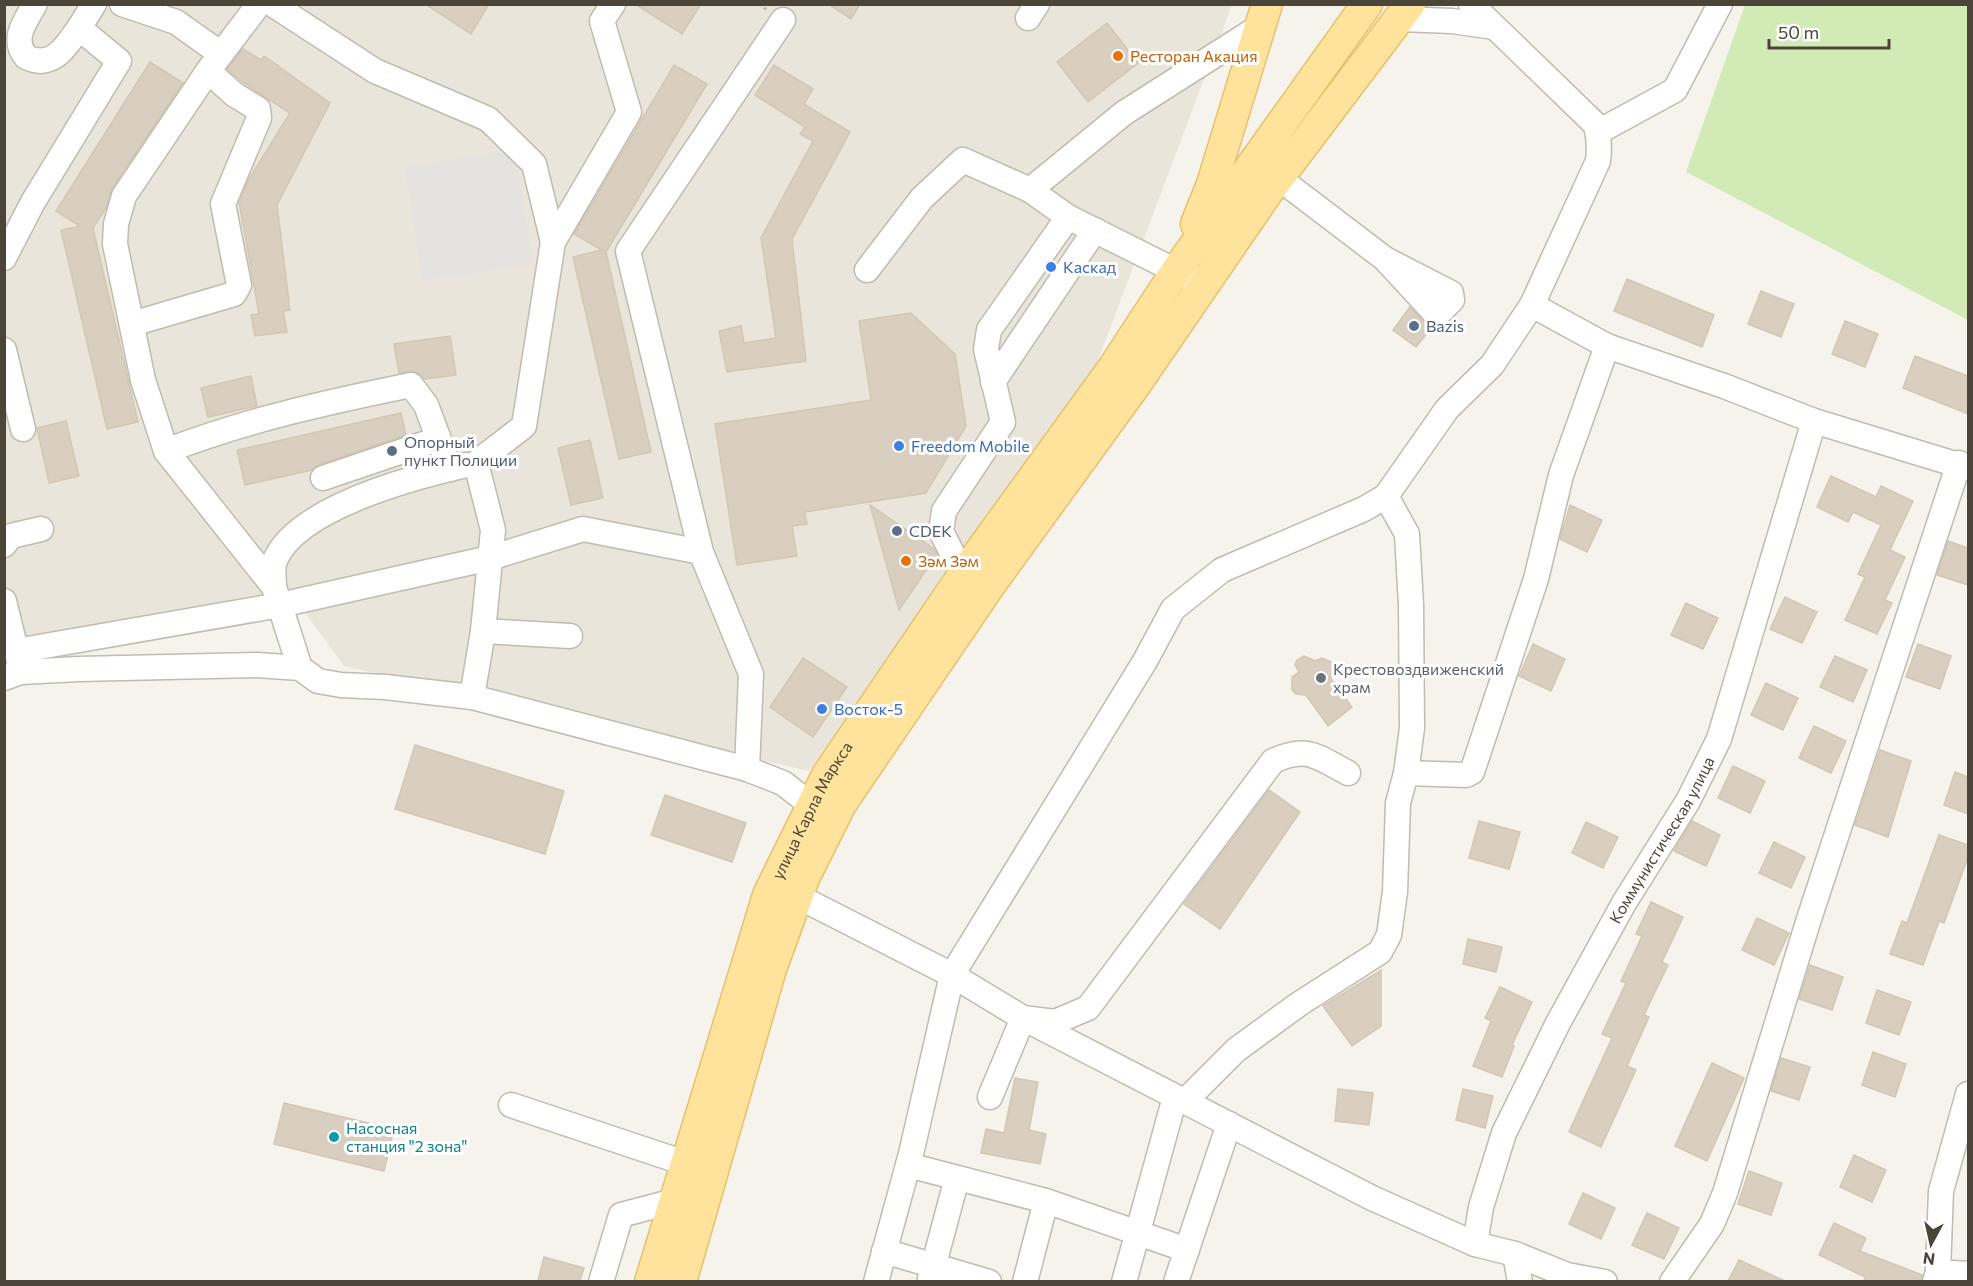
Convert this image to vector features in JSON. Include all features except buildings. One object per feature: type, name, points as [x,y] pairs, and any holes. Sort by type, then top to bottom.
[{"type":"main road","points":[[1177,270],[1367,4]]},
{"type":"main road","points":[[1124,376],[1203,286],[1267,193],[1280,179],[1395,9]]},
{"type":"main road","points":[[1124,376],[1177,270],[1212,184],[1263,16]]},
{"type":"main road","name":"улица Карла Маркса","points":[[681,1281],[771,969],[797,896],[823,810],[826,775],[963,574],[1124,376]]},
{"type":"main road","name":"улица Карла Маркса","points":[[650,1281],[768,895],[823,810],[990,585],[1124,376]]},
{"type":"street","points":[[35,4],[18,42],[26,57],[41,61],[52,59],[61,53],[94,4]]},
{"type":"street","points":[[122,4],[176,22],[214,63],[235,95],[258,109],[258,118],[224,204],[239,285],[234,294],[132,324]]},
{"type":"street","points":[[259,4],[214,63],[124,196],[116,224],[116,244],[143,380],[166,451],[277,596]]},
{"type":"street","points":[[272,4],[375,70],[488,119],[534,164],[553,242]]},
{"type":"street","points":[[300,668],[277,596],[274,561],[293,534],[359,497],[476,463],[525,426],[553,242],[629,112],[602,21],[613,4]]},
{"type":"street","points":[[876,1281],[908,1166],[952,975],[1146,661],[1173,609],[1222,570],[1364,509],[1386,496],[1447,409],[1492,365],[1532,305],[1598,161],[1600,148],[1598,132],[1596,125],[1471,4]]},
{"type":"street","points":[[1598,132],[1675,90],[1720,4]]},
{"type":"street","points":[[1395,9],[1494,27]]},
{"type":"street","points":[[1030,190],[1124,113],[1263,16]]},
{"type":"street","points":[[747,770],[751,674],[701,552],[628,251],[783,20]]},
{"type":"street","points":[[4,258],[33,202],[118,61],[79,28]]},
{"type":"street","points":[[867,270],[922,198],[963,160],[1030,190],[1068,217],[1177,270],[1203,286]]},
{"type":"street","points":[[1280,179],[1384,259]]},
{"type":"street","points":[[963,574],[941,531],[944,511],[1003,422],[986,349],[989,330],[1068,217]]},
{"type":"street","points":[[993,382],[1095,230]]},
{"type":"street","points":[[1532,305],[1607,346],[1724,386],[1814,421],[1964,465],[1808,922],[1725,1193],[1712,1224],[1672,1281]]},
{"type":"street","points":[[1406,773],[1466,775],[1472,772],[1536,579],[1561,476],[1607,346]]},
{"type":"street","points":[[4,350],[23,429]]},
{"type":"street","points":[[166,451],[248,423],[340,399],[411,385],[426,405],[450,469]]},
{"type":"street","name":"Коммунистическая улица","points":[[1475,1244],[1481,1207],[1504,1133],[1558,1023],[1618,913],[1688,801],[1719,739],[1814,421]]},
{"type":"street","points":[[323,478],[438,439]]},
{"type":"street","points":[[472,697],[483,631],[493,530],[476,463]]},
{"type":"street","points":[[1124,1281],[1180,1099],[1236,1050],[1299,1004],[1380,952],[1389,935],[1395,892],[1398,803],[1406,773],[1412,728],[1411,605],[1407,534],[1386,496]]},
{"type":"street","points":[[4,545],[11,536],[41,529]]},
{"type":"street","points":[[14,667],[277,596],[490,558],[583,529],[701,552]]},
{"type":"street","points":[[4,601],[14,667]]},
{"type":"street","points":[[483,631],[570,636]]},
{"type":"street","points":[[14,667],[257,664],[300,668],[318,681],[341,686],[385,687],[472,697],[747,770],[783,783],[823,810]]},
{"type":"street","points":[[1023,1018],[1055,1022],[1088,1008],[1273,760],[1292,752],[1309,753],[1348,773]]},
{"type":"street","points":[[797,896],[952,975],[1023,1018],[1372,1198],[1475,1244],[1515,1254],[1567,1275],[1605,1281]]},
{"type":"street","points":[[990,1097],[1023,1018]]},
{"type":"street","points":[[1968,1094],[1941,1191],[1936,1277],[1968,1274]]},
{"type":"street","points":[[511,1105],[685,1162]]},
{"type":"street","points":[[1176,1281],[1229,1124]]},
{"type":"street","points":[[908,1166],[1046,1201],[1187,1250]]},
{"type":"street","points":[[932,1273],[957,1178]]},
{"type":"street","points":[[601,1281],[621,1215],[674,1201]]},
{"type":"street","points":[[1025,1281],[1046,1201]]},
{"type":"street","points":[[884,1251],[932,1273],[989,1281]]},
{"type":"street","points":[[1515,1254],[1520,1281]]},
{"type":"shaded area","points":[[5,5],[1232,5],[1095,368],[809,771],[344,666],[290,592],[5,649]]},
{"type":"shaded area","points":[[515,149],[533,264],[422,281],[405,167]]},
{"type":"green space","points":[[1745,5],[1968,5],[1968,320],[1686,172]]},
{"type":"place","name":"Ресторан Акация","points":[[1118,56]]},
{"type":"place","name":"Каскад","points":[[1051,267]]},
{"type":"place","name":"Bazis","points":[[1414,326]]},
{"type":"place","name":"Freedom Mobile","points":[[899,446]]},
{"type":"place","name":"Опорный пункт Полиции","points":[[392,451]]},
{"type":"place","name":"CDEK","points":[[897,531]]},
{"type":"place","name":"Зәм Зәм","points":[[906,561]]},
{"type":"place","name":"Крестовоздвиженский храм","points":[[1321,678]]},
{"type":"place","name":"Восток-5","points":[[822,709]]},
{"type":"place","name":"Насосная станция \"2 зона\"","points":[[334,1137]]}]
